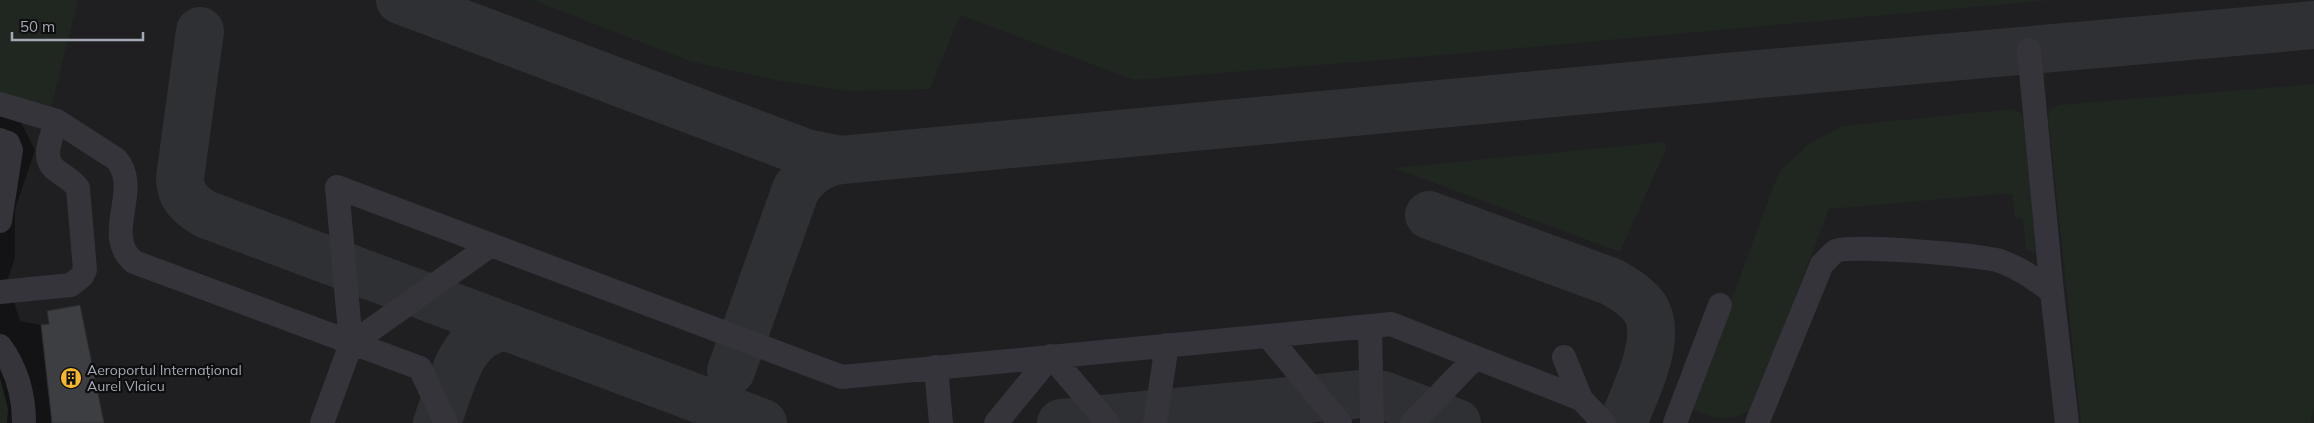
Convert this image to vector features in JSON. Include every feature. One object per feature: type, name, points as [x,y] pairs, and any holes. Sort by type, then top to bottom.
[{"type":"street","points":[[2029,50],[2066,423]]},
{"type":"street","points":[[0,104],[57,121],[116,159],[122,165],[126,180],[120,239],[126,255],[134,262],[420,368],[446,423]]},
{"type":"street","points":[[0,292],[64,287],[77,282],[85,270],[78,188],[50,165],[47,158],[57,121]]},
{"type":"street","points":[[0,140],[8,143],[11,150],[1,209]]},
{"type":"street","points":[[322,423],[351,344],[337,187],[842,377],[1391,324],[1581,399]]},
{"type":"street","points":[[351,344],[491,245]]},
{"type":"street","points":[[1757,423],[1822,264],[1836,251],[1864,249],[1963,254],[1999,260],[2028,272],[2052,292]]},
{"type":"street","points":[[1675,423],[1720,305]]},
{"type":"street","points":[[1370,326],[1372,423]]},
{"type":"street","points":[[1268,336],[1340,423]]},
{"type":"street","points":[[1155,423],[1167,345]]},
{"type":"street","points":[[0,346],[15,370],[21,388],[24,423]]},
{"type":"street","points":[[996,423],[1052,356]]},
{"type":"street","points":[[1052,356],[1108,423]]},
{"type":"street","points":[[1564,357],[1581,399],[1604,423]]},
{"type":"street","points":[[1412,423],[1475,358]]},
{"type":"street","points":[[936,367],[941,423]]},
{"type":"shaded area","points":[[0,0],[2314,0],[2314,423],[52,423],[41,325],[20,321],[7,280],[15,258],[15,209],[35,150],[17,115]]},
{"type":"shaded area","points":[[0,0],[78,0],[50,111],[0,97]]},
{"type":"shaded area","points":[[533,0],[2051,0],[1455,54],[1134,80],[960,15],[930,89],[848,91],[781,81],[692,62]]},
{"type":"shaded area","points":[[2314,84],[2314,407],[2310,423],[2081,423],[2048,117],[2049,111],[2059,105]]},
{"type":"shaded area","points":[[2013,109],[2021,113],[2025,121],[2036,254],[2026,250],[2023,219],[2015,218],[2012,193],[1829,209],[1753,408],[1730,418],[1709,416],[1691,409],[1779,172],[1809,144],[1842,126]]},
{"type":"shaded area","points":[[1665,142],[1666,149],[1620,252],[1394,168]]},
{"type":"shaded area","points":[[0,378],[8,409],[7,423],[0,423]]},
{"type":"building","name":"Aeroportul Internațional Aurel Vlaicu","points":[[80,305],[104,423],[52,423],[41,325],[49,324],[47,311]]},
{"type":"taxiway","points":[[400,0],[806,153],[841,160],[1748,75],[2314,25]]},
{"type":"taxiway","points":[[200,31],[180,178],[184,195],[200,211],[763,423]]},
{"type":"taxiway","points":[[731,371],[796,189],[816,169],[827,163],[841,160]]},
{"type":"taxiway","points":[[1429,215],[1612,282],[1638,300],[1645,308],[1650,320],[1651,335],[1640,382],[1623,423]]},
{"type":"taxiway","points":[[437,423],[453,377],[468,349],[478,338],[491,330],[507,327]]},
{"type":"taxiway","points":[[1061,423],[1371,393],[1383,395],[1457,423]]},
{"type":"place","name":"Aeroportul Internațional Aurel Vlaicu","points":[[71,378]]}]
